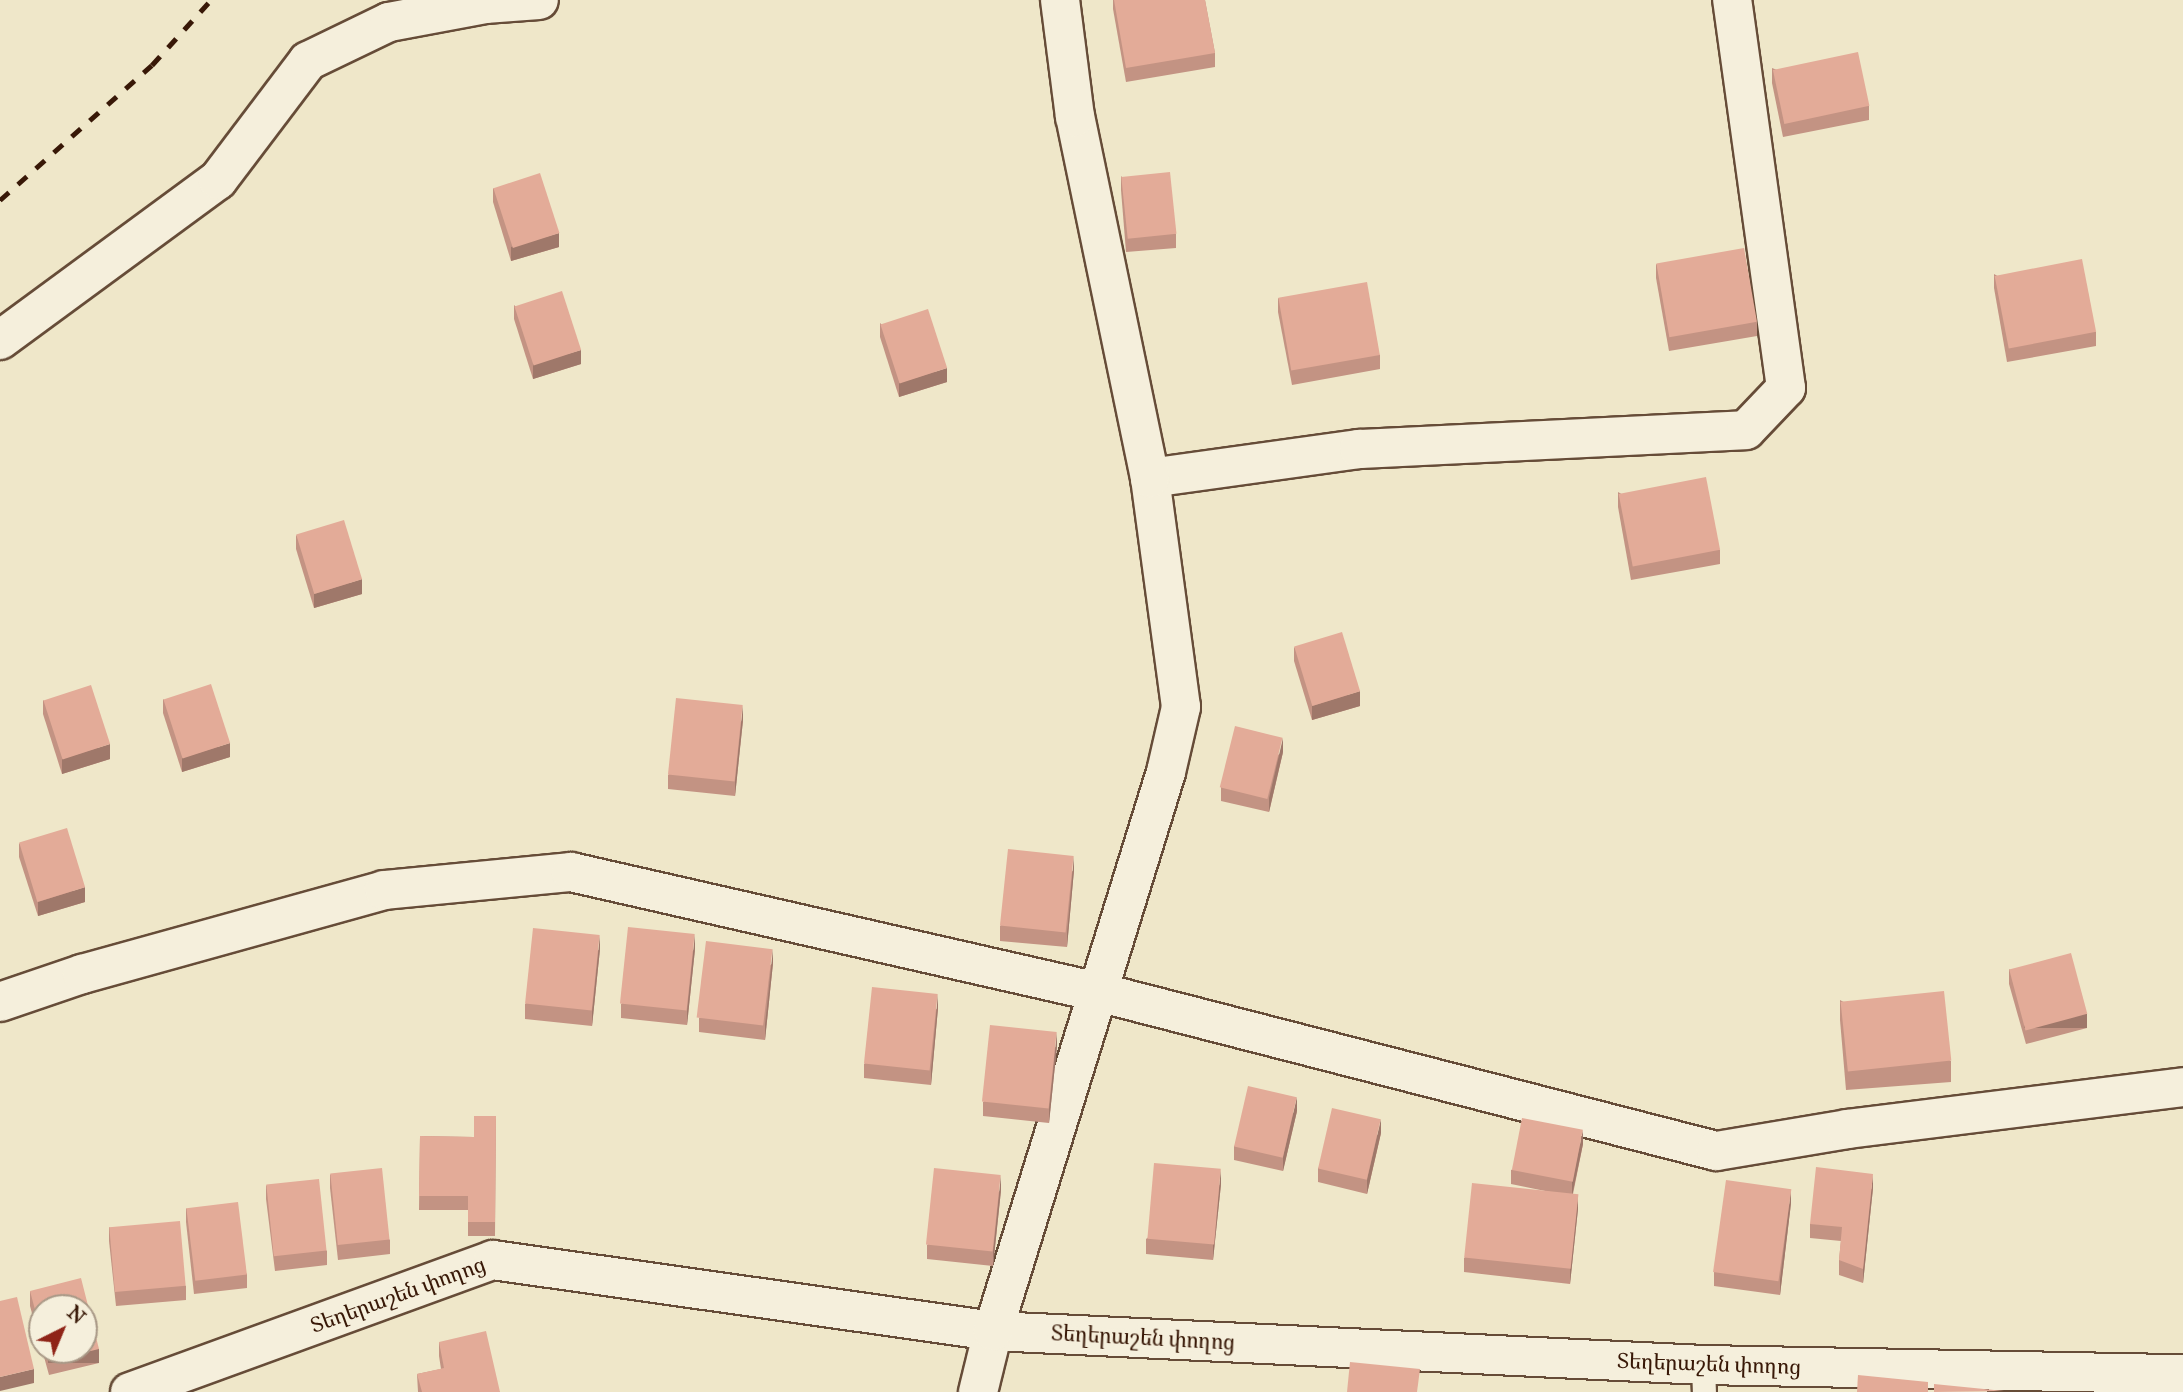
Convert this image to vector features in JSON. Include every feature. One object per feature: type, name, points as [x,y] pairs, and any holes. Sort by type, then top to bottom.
[{"type":"street","points":[[0,340],[218,180],[307,61],[389,22],[485,4],[539,0]]},
{"type":"street","points":[[978,1392],[993,1331],[1167,772],[1181,707],[1150,478],[1074,117],[1060,0]]},
{"type":"street","points":[[1150,478],[1359,449],[1746,430],[1786,388],[1732,0]]},
{"type":"street","points":[[0,1002],[82,974],[384,890],[571,872],[1098,992],[1716,1151],[1847,1129],[2183,1087]]},
{"type":"street","name":"Տեղերաշեն փողոց","points":[[130,1392],[494,1261],[993,1331],[1703,1378],[2183,1374]]},
{"type":"building","points":[[1114,0],[1205,0],[1215,53],[1126,68]]},
{"type":"building","points":[[1858,52],[1869,106],[1784,124],[1773,70]]},
{"type":"building","points":[[1170,172],[1176,234],[1128,239],[1121,177]]},
{"type":"building","points":[[540,173],[559,233],[513,248],[493,188]]},
{"type":"building","points":[[1744,248],[1757,322],[1669,337],[1656,263]]},
{"type":"building","points":[[2082,259],[2096,332],[2009,349],[1995,276]]},
{"type":"building","points":[[1367,282],[1380,355],[1291,371],[1278,298]]},
{"type":"building","points":[[562,291],[581,350],[534,365],[514,306]]},
{"type":"building","points":[[928,309],[947,368],[900,383],[880,324]]},
{"type":"building","points":[[1706,477],[1720,550],[1633,567],[1619,494]]},
{"type":"building","points":[[344,520],[362,579],[314,594],[296,535]]},
{"type":"building","points":[[1342,632],[1360,691],[1312,706],[1294,647]]},
{"type":"building","points":[[211,684],[230,743],[183,758],[163,699]]},
{"type":"building","points":[[91,685],[110,744],[63,759],[43,700]]},
{"type":"building","points":[[676,698],[743,705],[735,782],[668,775]]},
{"type":"building","points":[[1235,726],[1283,738],[1267,799],[1220,787]]},
{"type":"building","points":[[67,828],[85,887],[37,902],[19,843]]},
{"type":"building","points":[[1008,849],[1074,856],[1066,932],[1000,926]]},
{"type":"building","points":[[628,927],[695,934],[687,1011],[620,1004]]},
{"type":"building","points":[[533,928],[600,935],[592,1011],[525,1004]]},
{"type":"building","points":[[706,941],[773,949],[763,1026],[697,1017]]},
{"type":"building","points":[[2071,953],[2087,1014],[2025,1030],[2009,970]]},
{"type":"building","points":[[872,987],[938,994],[930,1070],[864,1064]]},
{"type":"building","points":[[1944,991],[1951,1061],[1848,1071],[1841,1002]]},
{"type":"building","points":[[990,1025],[1057,1032],[1049,1109],[982,1102]]},
{"type":"building","points":[[1248,1086],[1297,1097],[1283,1158],[1234,1146]]},
{"type":"building","points":[[1332,1108],[1381,1119],[1367,1180],[1318,1168]]},
{"type":"building","points":[[474,1116],[496,1116],[495,1222],[468,1222],[468,1196],[419,1196],[420,1136],[474,1137]]},
{"type":"building","points":[[1522,1118],[1583,1130],[1573,1182],[1512,1170]]},
{"type":"building","points":[[1154,1163],[1221,1169],[1214,1245],[1147,1239]]},
{"type":"building","points":[[1816,1167],[1873,1174],[1863,1269],[1839,1260],[1842,1227],[1810,1224]]},
{"type":"building","points":[[382,1168],[390,1240],[338,1245],[330,1173]]},
{"type":"building","points":[[934,1168],[1001,1175],[993,1252],[926,1245]]},
{"type":"building","points":[[319,1179],[327,1251],[274,1256],[266,1185]]},
{"type":"building","points":[[1726,1180],[1791,1189],[1778,1281],[1713,1272]]},
{"type":"building","points":[[1472,1183],[1578,1194],[1571,1269],[1464,1258]]},
{"type":"building","points":[[238,1202],[247,1274],[195,1281],[186,1208]]},
{"type":"building","points":[[180,1221],[186,1286],[115,1292],[109,1227]]},
{"type":"building","points":[[81,1278],[85,1294],[31,1294],[30,1291]]},
{"type":"building","points":[[17,1297],[28,1344],[28,1364],[33,1364],[34,1369],[0,1377],[0,1301]]},
{"type":"building","points":[[486,1331],[500,1392],[422,1392],[417,1374],[444,1368],[439,1342]]},
{"type":"building","points":[[1350,1362],[1420,1369],[1417,1392],[1347,1392]]},
{"type":"building","points":[[1858,1375],[1928,1382],[1928,1392],[1857,1392]]},
{"type":"building","points":[[1934,1384],[2004,1391],[1934,1392]]},
{"type":"railway","points":[[0,200],[152,65],[211,0]]}]
